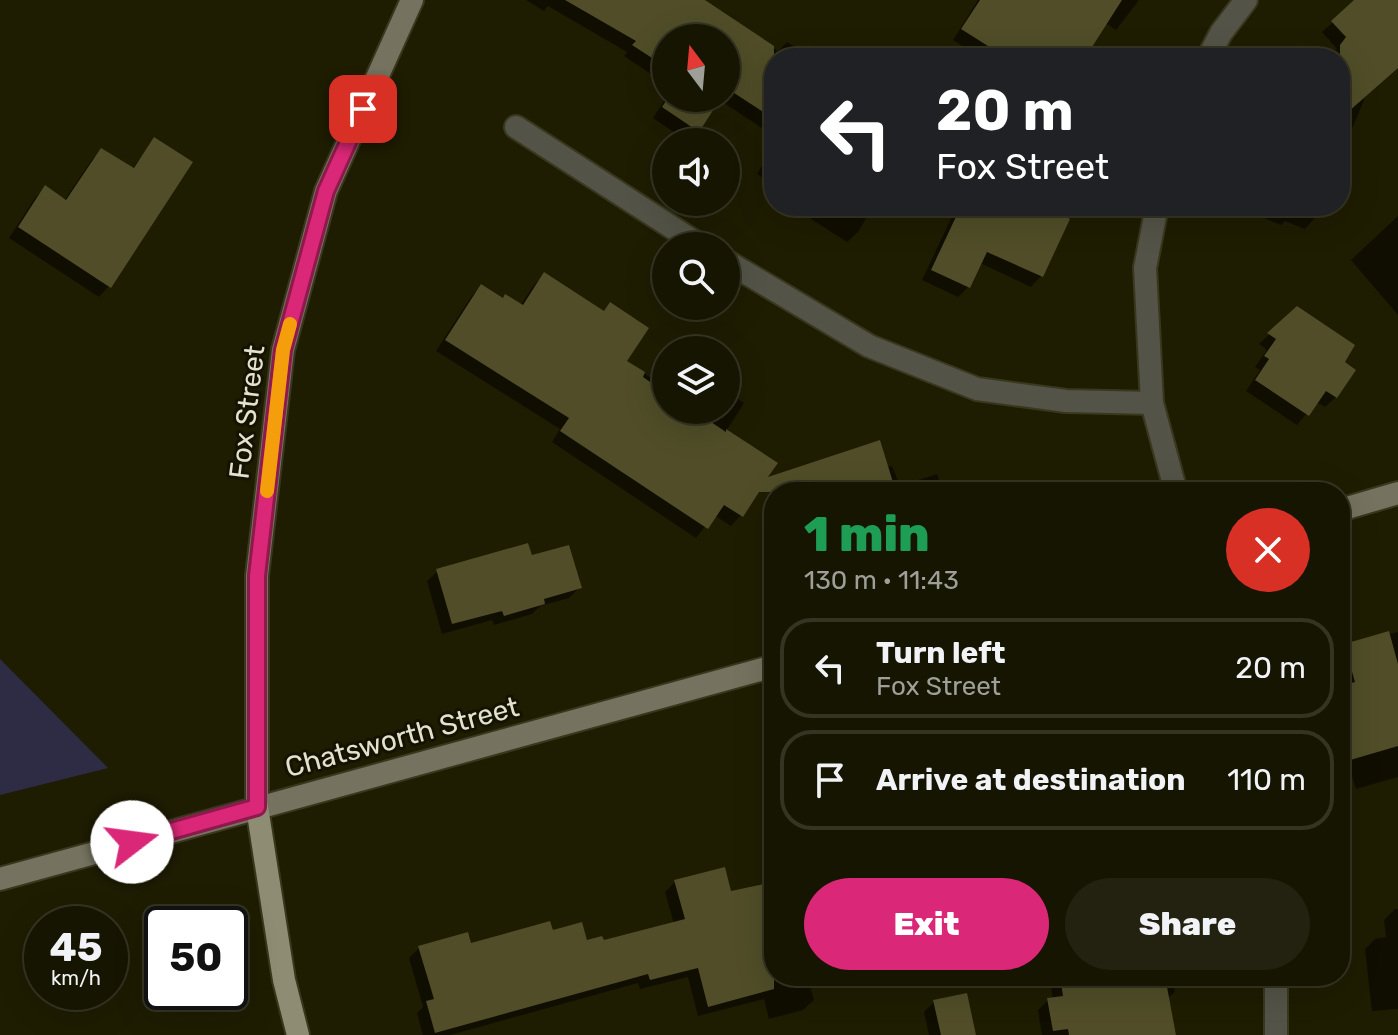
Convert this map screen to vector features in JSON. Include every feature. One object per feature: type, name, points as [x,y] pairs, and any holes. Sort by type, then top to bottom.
[{"type":"main road","name":"Fox Street","points":[[257,807],[257,576],[283,350],[326,191],[412,0]]},
{"type":"main road","points":[[1350,507],[1398,493]]},
{"type":"main road","name":"Chatsworth Street","points":[[0,879],[764,669]]},
{"type":"main road","points":[[257,807],[284,980],[298,1035]]},
{"type":"street","points":[[1213,48],[1246,0]]},
{"type":"street","points":[[516,127],[679,232]]},
{"type":"street","points":[[1155,216],[1145,268],[1152,403],[1173,482]]},
{"type":"street","points":[[740,269],[869,346],[977,389],[1066,401],[1152,403]]},
{"type":"street","points":[[1276,986],[1276,1035]]},
{"type":"shaded area","points":[[0,659],[108,768],[0,795]]},
{"type":"building","points":[[565,0],[705,0],[774,46],[764,48],[764,112],[740,97],[740,24],[652,24],[652,58],[632,45],[636,41]]},
{"type":"building","points":[[980,0],[1122,0],[1091,48],[991,48],[961,29]]},
{"type":"building","points":[[1354,0],[1398,0],[1398,68],[1350,110],[1350,48],[1340,48],[1346,37],[1331,21]]},
{"type":"building","points":[[669,112],[712,112],[702,128],[693,128]]},
{"type":"building","points":[[154,137],[193,162],[111,288],[18,227],[45,185],[66,200],[101,148],[134,168]]},
{"type":"building","points":[[956,216],[1064,216],[1070,219],[1043,277],[987,252],[970,288],[931,270]]},
{"type":"building","points":[[544,272],[604,311],[610,302],[649,328],[627,361],[645,372],[643,377],[652,383],[652,424],[714,424],[726,432],[726,429],[778,463],[768,477],[880,440],[893,482],[764,482],[764,492],[759,492],[743,517],[724,505],[708,529],[560,431],[569,418],[445,340],[481,284],[503,298],[505,294],[523,305]]},
{"type":"building","points":[[1297,306],[1355,345],[1345,362],[1356,370],[1337,398],[1326,391],[1309,416],[1255,380],[1269,359],[1264,356],[1276,339],[1267,333]]},
{"type":"building","points":[[528,543],[532,555],[569,545],[582,588],[544,599],[545,604],[504,616],[502,611],[452,624],[436,569]]},
{"type":"building","points":[[1389,631],[1398,664],[1398,746],[1350,760],[1350,683],[1355,682],[1350,665],[1350,642]]},
{"type":"building","points":[[725,867],[731,891],[764,884],[764,986],[774,986],[774,989],[708,1007],[698,968],[650,980],[648,974],[435,1033],[426,1001],[434,999],[418,946],[468,932],[471,943],[550,921],[553,930],[582,922],[587,940],[602,936],[604,940],[685,919],[674,880]]},
{"type":"building","points":[[1062,986],[1167,986],[1176,1035],[1069,1035],[1068,1029],[1053,1031],[1047,998],[1063,996]]},
{"type":"building","points":[[967,993],[976,1035],[941,1035],[933,1000]]},
{"type":"slow traffic","points":[[267,491],[283,350],[290,324]]},
{"type":"route","points":[[132,842],[257,807],[257,576],[283,350],[326,191],[363,109]]}]
